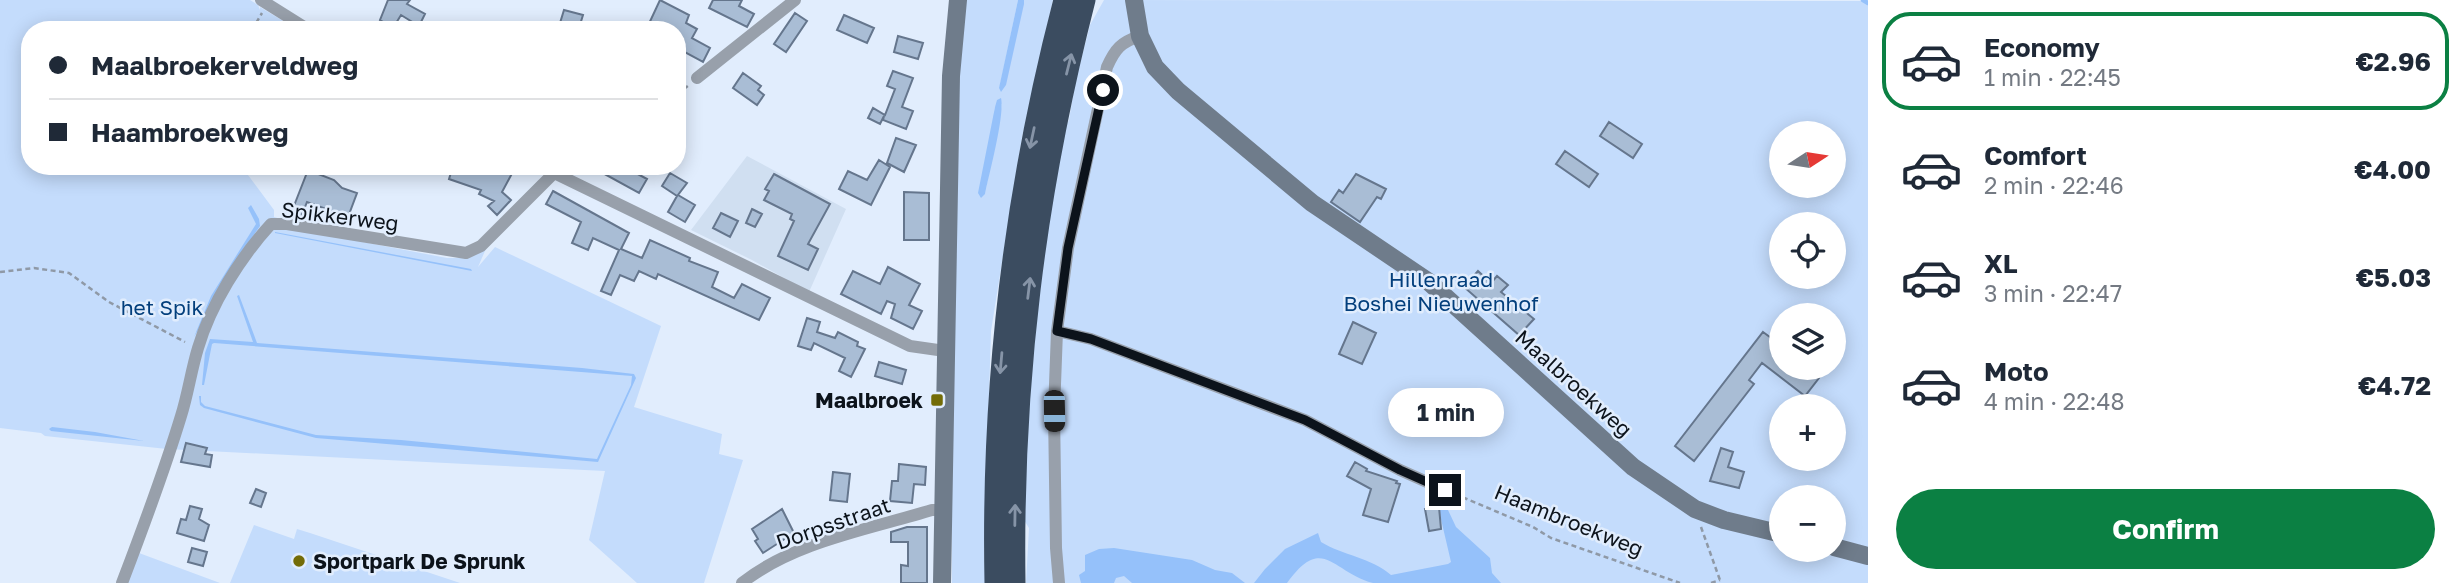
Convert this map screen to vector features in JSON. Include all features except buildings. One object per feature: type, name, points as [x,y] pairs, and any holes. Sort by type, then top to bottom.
[{"type":"highway","points":[[995,583],[997,420],[1010,271],[1029,153],[1064,0]]},
{"type":"highway","points":[[1015,583],[1015,468],[1027,302],[1036,229],[1051,148],[1085,0]]},
{"type":"street","points":[[697,78],[795,0]]},
{"type":"street","points":[[942,583],[941,510],[951,76],[958,0]]},
{"type":"street","name":"Maalbroekweg","points":[[1134,0],[1140,36],[1155,67],[1178,91],[1311,204],[1429,282],[1633,467],[1695,509],[1724,520],[1769,531]]},
{"type":"street","points":[[264,2],[295,21]]},
{"type":"street","points":[[1059,583],[1054,411],[1057,331],[1068,248],[1107,67],[1115,50],[1125,41],[1140,36]]},
{"type":"street","name":"Spikkerweg","points":[[122,583],[178,424],[198,347],[226,287],[271,224],[287,224],[466,253],[481,246],[552,175]]},
{"type":"street","points":[[555,175],[910,346],[946,351]]},
{"type":"street","points":[[1057,331],[1091,339],[1305,420],[1400,470],[1445,490]]},
{"type":"street","name":"Dorpsstraat","points":[[742,583],[750,576],[798,551],[848,534],[932,510],[941,510]]},
{"type":"street","points":[[1846,550],[1868,556]]},
{"type":"path","points":[[257,21],[264,2]]},
{"type":"path","points":[[0,272],[34,268],[69,273],[109,302],[198,347]]},
{"type":"path","name":"Haambroekweg","points":[[1445,490],[1532,527],[1551,538],[1680,583]]},
{"type":"path","points":[[1695,509],[1721,582],[1711,583]]},
{"type":"shaded area","points":[[747,156],[846,209],[809,292],[691,230]]},
{"type":"green space","name":"het Spik","points":[[0,0],[250,0],[258,5],[260,10],[260,7],[283,21],[21,21],[21,175],[248,175],[274,210],[274,217],[363,242],[447,258],[462,258],[488,244],[478,267],[495,247],[661,326],[634,407],[722,434],[719,454],[743,460],[704,583],[637,583],[589,540],[605,471],[167,449],[45,436],[41,433],[0,428]]},
{"type":"green space","points":[[966,0],[1018,0],[999,90],[1012,52],[1024,0],[1053,0],[1022,137],[991,331],[984,556],[986,583],[952,583],[952,369],[958,65]],"holes":[[[1002,104],[985,194],[995,107]]]},
{"type":"green space","name":"Hillenraad Boshei Nieuwenhof","points":[[1104,0],[1868,1],[1868,583],[1026,583],[1029,528],[1014,504],[1018,203],[1069,120],[1075,83],[1090,25]]},
{"type":"green space","name":"Sportpark De Sprunk","points":[[254,525],[294,539],[297,529],[460,583],[230,583]]},
{"type":"green space","points":[[139,553],[220,583],[125,583]]},
{"type":"water","points":[[1018,0],[1024,0],[1024,4],[1006,85],[1001,92],[999,88]]},
{"type":"water","points":[[1001,98],[996,145],[985,194],[981,198],[978,193],[995,107],[997,100]]},
{"type":"water","points":[[251,205],[260,226],[241,253],[194,337],[211,296],[256,224],[248,208]]},
{"type":"water","points":[[275,233],[471,269],[472,271]]},
{"type":"water","points":[[239,295],[257,343],[582,368],[634,374],[636,378],[598,462],[316,438],[204,408],[200,405],[199,396],[205,406],[316,435],[401,440],[597,459],[631,385],[632,376],[214,343],[202,385],[205,353],[210,339],[253,342],[237,296]]},
{"type":"water","points":[[52,427],[144,441],[51,431],[49,429]]},
{"type":"water","points":[[1437,502],[1448,510],[1456,527],[1490,558],[1492,573],[1501,583],[1373,583],[1319,558],[1310,560],[1299,568],[1287,583],[1254,583],[1285,549],[1318,533],[1321,542],[1375,564],[1391,575],[1448,564],[1451,562]]},
{"type":"water","points":[[1114,548],[1192,560],[1215,570],[1232,573],[1245,583],[1132,583],[1124,576],[1116,578],[1114,583],[1081,583],[1079,575],[1085,571],[1085,555],[1099,549]]},
{"type":"waterway","points":[[1863,0],[1868,3]]},
{"type":"place","name":"Maalbroek","points":[[937,400]]},
{"type":"place","name":"Sportpark De Sprunk","points":[[299,561]]},
{"type":"route","points":[[1103,90],[1068,248],[1057,331],[1091,339],[1305,420],[1400,470],[1445,490]]}]
